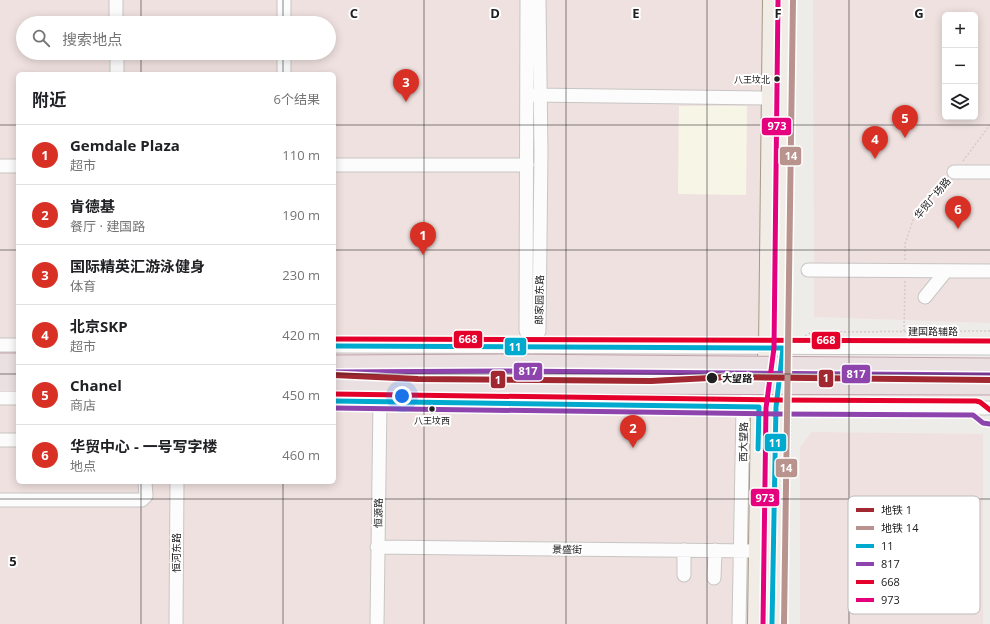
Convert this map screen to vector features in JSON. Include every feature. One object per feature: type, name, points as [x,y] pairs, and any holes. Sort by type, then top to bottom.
[{"type":"highway","points":[[0,363],[16,363]]},
{"type":"highway","points":[[336,365],[500,364],[990,368]]},
{"type":"highway","points":[[0,382],[16,382]]},
{"type":"highway","points":[[336,383],[990,386]]},
{"type":"main road","points":[[766,348],[771,0]]},
{"type":"main road","points":[[772,624],[784,407],[783,348],[786,0]]},
{"type":"main road","name":"西大望路","points":[[756,624],[749,550],[751,407],[766,348]]},
{"type":"street","points":[[116,0],[116,16]]},
{"type":"street","points":[[284,0],[284,16]]},
{"type":"street","name":"郎家园东路","points":[[528,0],[526,330],[532,347]]},
{"type":"street","name":"郎家园东路","points":[[532,347],[539,331],[542,152],[539,0]]},
{"type":"street","points":[[117,60],[117,72]]},
{"type":"street","points":[[284,60],[284,72]]},
{"type":"street","points":[[527,95],[770,98]]},
{"type":"street","points":[[336,165],[527,165]]},
{"type":"street","points":[[0,166],[16,166]]},
{"type":"street","points":[[954,172],[990,172]]},
{"type":"street","points":[[808,270],[990,271]]},
{"type":"street","points":[[925,297],[946,271]]},
{"type":"street","points":[[336,346],[990,348]]},
{"type":"street","points":[[853,408],[854,348]]},
{"type":"street","points":[[0,398],[16,398]]},
{"type":"street","points":[[336,401],[751,407],[990,408]]},
{"type":"street","name":"恒源路","points":[[377,624],[380,401]]},
{"type":"street","points":[[976,408],[986,417],[990,417]]},
{"type":"street","points":[[0,440],[16,440]]},
{"type":"street","points":[[0,500],[142,500],[146,496],[145,484]]},
{"type":"street","name":"恒河东路","points":[[176,624],[177,484]]},
{"type":"street","name":"景盛街","points":[[378,547],[749,550]]},
{"type":"street","points":[[684,550],[684,576]]},
{"type":"street","points":[[714,578],[715,550]]},
{"type":"street","name":"西大望路","points":[[740,624],[749,550]]},
{"type":"path","name":"华贸广场路","points":[[904,331],[905,244],[914,217],[954,172],[990,125]]},
{"type":"path","name":"建国路辅路","points":[[800,338],[812,332],[990,331]]},
{"type":"path","points":[[784,407],[787,624]]},
{"type":"shaded area","points":[[0,0],[777,0],[770,624],[0,624]]},
{"type":"shaded area","points":[[813,0],[990,0],[990,323],[814,317]]},
{"type":"shaded area","points":[[679,106],[747,106],[746,195],[678,194]]},
{"type":"shaded area","points":[[812,432],[983,434],[983,624],[800,624],[800,447]]},
{"type":"metro line","name":"14","points":[[784,624],[793,0]]},
{"type":"metro line","name":"1","points":[[336,375],[418,379],[651,381],[729,377],[990,380]]},
{"type":"transit line","name":"973","points":[[763,624],[766,408],[774,348],[778,0]]},
{"type":"transit line","name":"668","points":[[336,339],[990,341]]},
{"type":"transit line","name":"11","points":[[336,346],[783,348],[776,407],[772,624]]},
{"type":"transit line","name":"817","points":[[336,372],[500,371],[990,375]]},
{"type":"transit line","name":"668","points":[[336,394],[976,401],[980,402],[990,410]]},
{"type":"transit line","name":"11","points":[[336,401],[759,407],[758,449]]},
{"type":"transit line","name":"817","points":[[336,408],[973,415],[983,423],[990,424]]},
{"type":"place","name":"八王坟北","points":[[777,79]]},
{"type":"place","name":"国际精英汇游泳健身","points":[[406,102]]},
{"type":"place","name":"Chanel","points":[[905,138]]},
{"type":"place","name":"北京SKP","points":[[875,159]]},
{"type":"place","name":"华贸中心 - 一号写字楼","points":[[958,229]]},
{"type":"place","name":"Gemdale Plaza","points":[[423,255]]},
{"type":"place","name":"大望路","points":[[712,378]]},
{"type":"place","name":"八王坟西","points":[[432,409]]},
{"type":"place","name":"肯德基","points":[[633,448]]}]
